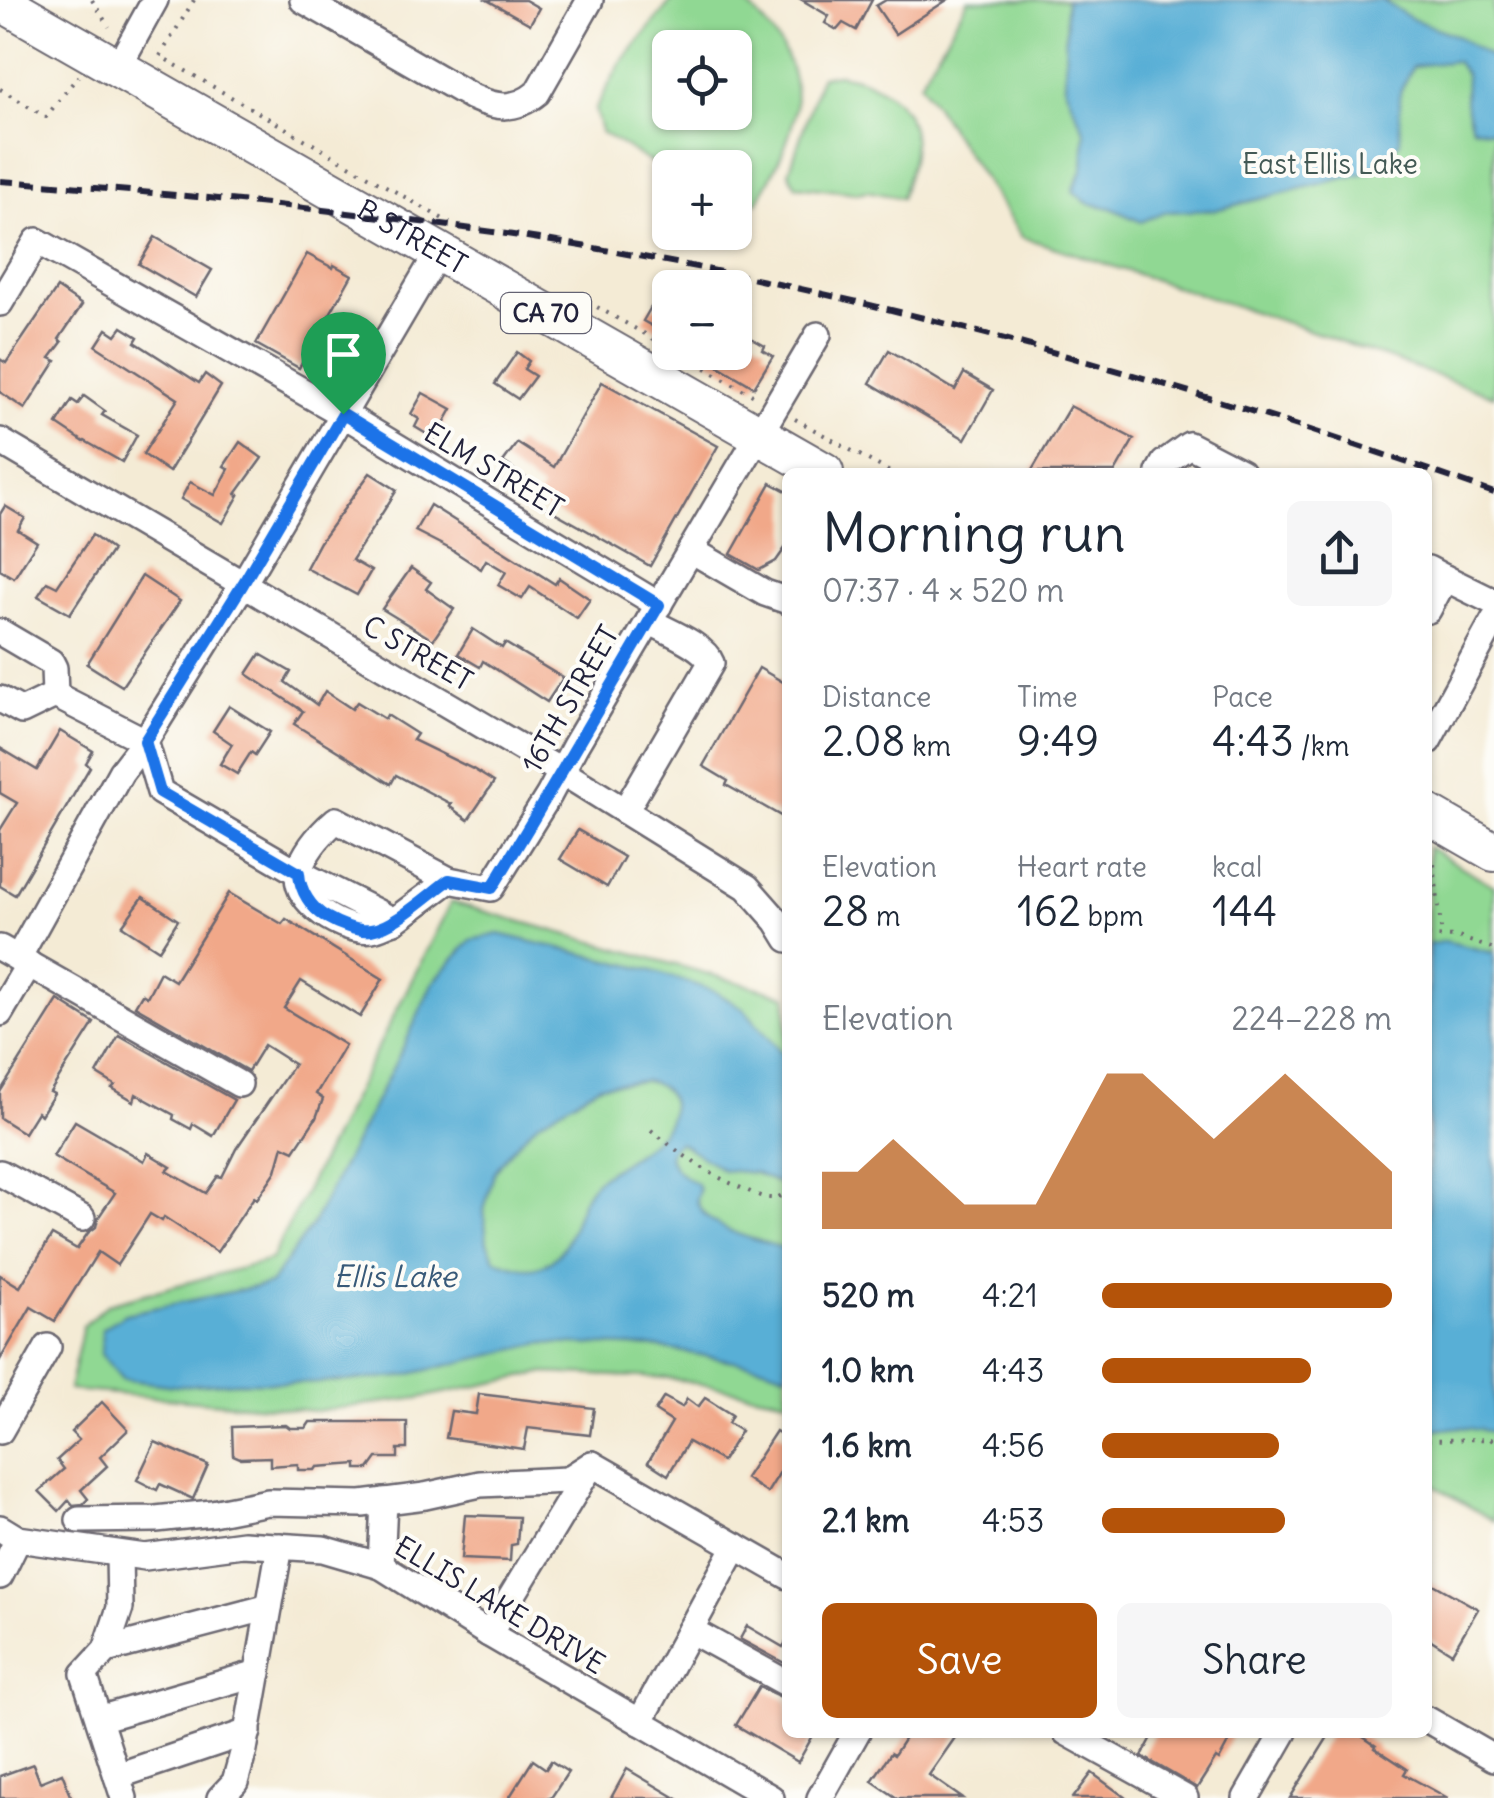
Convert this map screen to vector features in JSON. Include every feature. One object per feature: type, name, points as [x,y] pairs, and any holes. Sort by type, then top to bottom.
[{"type":"highway","name":"B STREET","points":[[0,1],[447,239],[817,468]]},
{"type":"highway","points":[[1432,816],[1494,852]]},
{"type":"street","points":[[118,66],[155,0]]},
{"type":"street","points":[[302,0],[472,97],[491,106],[510,107],[526,102],[536,93],[590,0]]},
{"type":"street","points":[[0,1013],[16,957],[121,772],[145,741],[243,584],[447,239]]},
{"type":"street","name":"ELM STREET","points":[[0,303],[37,240],[343,414],[654,613],[709,656],[712,663],[625,812]]},
{"type":"street","name":"16TH STREET","points":[[449,880],[492,888],[818,335]]},
{"type":"street","name":"C STREET","points":[[0,441],[562,772],[747,887],[782,929]]},
{"type":"street","points":[[1161,468],[1189,445],[1233,468]]},
{"type":"street","points":[[691,550],[766,594],[782,599]]},
{"type":"street","points":[[1436,574],[1494,602]]},
{"type":"street","points":[[1432,734],[1494,620]]},
{"type":"street","points":[[0,632],[51,662],[55,695]]},
{"type":"street","points":[[55,695],[145,741],[160,792],[299,873],[394,920],[449,880],[336,820],[319,834],[299,873]]},
{"type":"street","points":[[0,699],[22,711],[55,695]]},
{"type":"street","points":[[16,957],[240,1084]]},
{"type":"street","points":[[0,1173],[82,1218]]},
{"type":"street","points":[[0,1431],[48,1346]]},
{"type":"street","points":[[79,1520],[156,1519],[268,1502],[362,1504],[480,1484],[567,1480],[592,1464]]},
{"type":"street","points":[[592,1464],[782,1573]]},
{"type":"street","points":[[489,1634],[592,1464]]},
{"type":"street","points":[[381,1566],[384,1501]]},
{"type":"street","points":[[192,1515],[196,1550]]},
{"type":"street","points":[[0,1576],[9,1534]]},
{"type":"street","name":"ELLIS LAKE DRIVE","points":[[9,1534],[144,1557],[242,1544],[322,1548],[381,1566],[489,1634],[771,1798]]},
{"type":"street","points":[[220,1798],[236,1782],[248,1732],[280,1546]]},
{"type":"street","points":[[640,1722],[736,1546]]},
{"type":"street","points":[[119,1554],[120,1608],[106,1650],[84,1674],[120,1787],[248,1732]]},
{"type":"street","points":[[106,1650],[270,1607]]},
{"type":"street","points":[[690,1630],[782,1681]]},
{"type":"street","points":[[99,1720],[258,1673]]},
{"type":"street","points":[[1432,1722],[1494,1758]]},
{"type":"street","points":[[820,1798],[854,1738]]},
{"type":"street","points":[[1077,1738],[1185,1798]]},
{"type":"street","points":[[1246,1798],[1281,1738]]},
{"type":"path","points":[[92,0],[109,27]]},
{"type":"path","points":[[194,0],[160,56],[447,239]]},
{"type":"path","points":[[0,89],[46,117],[78,76]]},
{"type":"path","points":[[586,301],[652,338]]},
{"type":"path","points":[[1434,864],[1442,937]]},
{"type":"path","points":[[1432,936],[1458,937],[1494,950]]},
{"type":"path","points":[[650,1130],[716,1178],[760,1196],[774,1198],[782,1193]]},
{"type":"path","points":[[1432,1440],[1491,1439],[1494,1443]]},
{"type":"green space","points":[[672,0],[742,2],[754,11],[785,53],[796,96],[788,138],[757,203],[752,201],[752,150],[652,150],[652,162],[601,132],[595,109],[621,63]]},
{"type":"green space","name":"East Ellis Lake","points":[[968,0],[1494,0],[1494,396],[1294,325],[1022,237],[920,83]]},
{"type":"green space","points":[[838,74],[863,80],[886,92],[910,122],[914,143],[901,198],[867,191],[796,186],[789,172],[821,76]]},
{"type":"green space","points":[[1432,849],[1494,886],[1494,1521],[1432,1484]]},
{"type":"green space","name":"Ellis Lake","points":[[451,902],[782,995],[782,1399],[668,1378],[542,1373],[419,1398],[315,1411],[69,1390],[83,1326],[108,1304],[271,1260]]},
{"type":"water","points":[[1066,0],[1382,0],[1412,19],[1457,36],[1494,59],[1494,132],[1472,127],[1465,103],[1466,75],[1456,61],[1413,66],[1400,92],[1400,142],[1372,171],[1215,210],[1165,212],[1141,222],[1111,208],[1087,203],[1073,191],[1083,168],[1085,132],[1065,88]]},
{"type":"water","name":"Ellis Lake","points":[[499,934],[650,970],[714,991],[745,1010],[782,1053],[782,1185],[755,1173],[723,1170],[679,1142],[672,1148],[670,1160],[697,1184],[696,1199],[709,1219],[734,1233],[782,1248],[782,1372],[656,1347],[542,1343],[398,1377],[175,1386],[122,1379],[101,1354],[102,1329],[125,1314],[270,1284],[313,1223],[432,984],[471,940]],"holes":[[[645,1081],[662,1088],[669,1097],[671,1111],[667,1124],[645,1147],[593,1184],[556,1256],[541,1266],[528,1268],[495,1259],[487,1243],[484,1210],[494,1173],[537,1123],[600,1085]]]},
{"type":"water","points":[[1445,941],[1494,953],[1494,1432],[1460,1427],[1432,1430],[1432,944]]},
{"type":"building","points":[[487,0],[525,0],[539,8],[530,24]]},
{"type":"building","points":[[802,0],[872,0],[856,30],[843,23],[837,30],[825,23],[829,16]]},
{"type":"building","points":[[886,0],[947,0],[895,34],[876,6]]},
{"type":"building","points":[[155,237],[212,270],[196,297],[139,264]]},
{"type":"building","points":[[307,254],[352,275],[299,368],[256,344]]},
{"type":"building","points":[[57,288],[82,305],[50,358],[56,361],[25,409],[0,392],[0,359],[6,363]]},
{"type":"building","points":[[651,307],[652,307],[652,326],[643,321]]},
{"type":"building","points":[[122,327],[138,337],[135,342],[199,383],[205,374],[221,386],[169,472],[143,454],[178,399],[96,346],[107,329],[116,335]]},
{"type":"building","points":[[752,339],[773,356],[754,387],[725,370],[752,370]]},
{"type":"building","points":[[889,350],[955,390],[964,373],[993,390],[965,439],[870,383]]},
{"type":"building","points":[[517,352],[529,361],[524,369],[535,376],[518,399],[495,384]]},
{"type":"building","points":[[602,382],[718,446],[650,566],[535,501],[542,489],[503,462],[517,443],[554,467]]},
{"type":"building","points":[[423,393],[452,409],[435,439],[415,427],[419,419],[411,414]]},
{"type":"building","points":[[84,396],[105,411],[102,415],[137,435],[122,462],[57,424],[72,400],[78,404]]},
{"type":"building","points":[[1070,406],[1134,439],[1117,468],[1033,468]]},
{"type":"building","points":[[240,442],[262,458],[236,494],[239,495],[223,523],[181,499],[190,482],[215,495],[229,469],[224,466]]},
{"type":"building","points":[[370,473],[397,490],[352,560],[371,571],[357,595],[306,568]]},
{"type":"building","points":[[771,483],[782,489],[782,552],[776,561],[759,570],[731,554]]},
{"type":"building","points":[[430,505],[555,584],[559,578],[590,599],[577,618],[530,587],[522,599],[498,585],[506,572],[486,560],[481,569],[415,531]]},
{"type":"building","points":[[5,506],[25,518],[18,530],[37,542],[14,578],[0,570],[0,514]]},
{"type":"building","points":[[92,535],[112,550],[70,614],[38,596],[47,582],[57,587]]},
{"type":"building","points":[[411,568],[431,582],[426,589],[454,609],[433,640],[382,609]]},
{"type":"building","points":[[142,576],[180,601],[122,686],[87,664]]},
{"type":"building","points":[[473,629],[502,648],[505,643],[563,678],[547,702],[483,661],[480,667],[458,654]]},
{"type":"building","points":[[260,654],[291,672],[285,682],[317,705],[325,691],[352,709],[357,702],[385,719],[387,715],[417,734],[413,740],[494,782],[468,820],[451,804],[396,775],[391,784],[294,724],[303,711],[247,674]]},
{"type":"building","points":[[759,668],[782,681],[782,817],[726,785],[728,781],[703,766]]},
{"type":"building","points":[[229,706],[270,732],[237,774],[220,764],[232,744],[213,731]]},
{"type":"building","points":[[60,731],[93,751],[86,763],[90,767],[15,895],[0,886],[0,830],[17,803],[0,793],[0,748],[37,770]]},
{"type":"building","points":[[578,830],[624,857],[607,887],[560,859]]},
{"type":"building","points":[[229,893],[282,924],[286,919],[383,979],[360,1017],[301,981],[284,1008],[345,1045],[316,1094],[323,1099],[316,1118],[294,1151],[283,1146],[276,1171],[217,1252],[164,1217],[162,1221],[150,1214],[117,1265],[98,1252],[55,1321],[31,1307],[0,1360],[0,1275],[20,1287],[52,1235],[77,1249],[96,1227],[115,1193],[53,1156],[75,1121],[144,1161],[148,1153],[171,1167],[167,1171],[206,1193],[218,1176],[222,1177],[236,1149],[294,1064],[264,1045],[248,1071],[135,1006],[142,994],[147,997],[160,972],[175,981]]},
{"type":"building","points":[[143,897],[178,920],[159,950],[122,926]]},
{"type":"building","points":[[58,1000],[94,1023],[50,1092],[54,1094],[41,1115],[37,1112],[24,1133],[0,1118],[0,1092]]},
{"type":"building","points":[[119,1035],[234,1100],[213,1136],[193,1124],[191,1129],[136,1094],[134,1101],[97,1074]]},
{"type":"building","points":[[479,1394],[594,1408],[590,1435],[528,1428],[524,1449],[446,1438],[451,1411],[476,1414]]},
{"type":"building","points":[[664,1397],[682,1407],[687,1399],[698,1407],[705,1398],[732,1415],[728,1423],[741,1431],[722,1461],[688,1442],[668,1475],[648,1462],[672,1422],[655,1411]]},
{"type":"building","points":[[102,1402],[128,1430],[100,1457],[107,1466],[81,1490],[88,1499],[73,1505],[69,1500],[59,1511],[39,1491],[64,1469],[57,1460],[79,1440],[71,1432]]},
{"type":"building","points":[[310,1422],[407,1422],[407,1449],[398,1449],[398,1458],[377,1458],[369,1469],[357,1469],[357,1464],[298,1470],[298,1464],[270,1466],[270,1457],[233,1455],[232,1427],[306,1428]]},
{"type":"building","points":[[776,1431],[782,1435],[782,1473],[767,1493],[745,1478]]},
{"type":"building","points":[[155,1442],[208,1465],[193,1499],[160,1484],[157,1490],[137,1480]]},
{"type":"building","points":[[465,1515],[519,1517],[517,1544],[511,1545],[510,1561],[461,1559]]},
{"type":"building","points":[[1432,1583],[1478,1609],[1452,1653],[1432,1640]]},
{"type":"building","points":[[747,1626],[782,1646],[782,1662],[740,1639]]},
{"type":"building","points":[[759,1687],[782,1697],[782,1738],[812,1738],[798,1762],[736,1725]]},
{"type":"building","points":[[905,1738],[955,1738],[929,1775],[962,1798],[897,1798],[872,1781],[891,1753],[894,1755]]},
{"type":"building","points":[[1152,1738],[1231,1738],[1197,1788],[1142,1756]]},
{"type":"building","points":[[1327,1738],[1365,1738],[1407,1769],[1404,1774],[1448,1798],[1290,1798]]},
{"type":"building","points":[[533,1760],[546,1769],[551,1761],[568,1772],[551,1798],[509,1798]]},
{"type":"building","points":[[33,1764],[40,1782],[62,1773],[72,1798],[0,1798],[0,1776]]},
{"type":"building","points":[[627,1769],[676,1798],[611,1798]]},
{"type":"building","points":[[1092,1773],[1126,1798],[1073,1798]]},
{"type":"railway","points":[[0,181],[390,218],[520,236],[768,282],[891,310],[1134,375],[1421,468]]},
{"type":"railway","points":[[1432,472],[1494,493]]},
{"type":"route","points":[[343,414],[659,605],[492,888],[449,880],[394,920],[369,930],[330,920],[306,896],[299,873],[160,792],[145,741],[343,414]]}]
